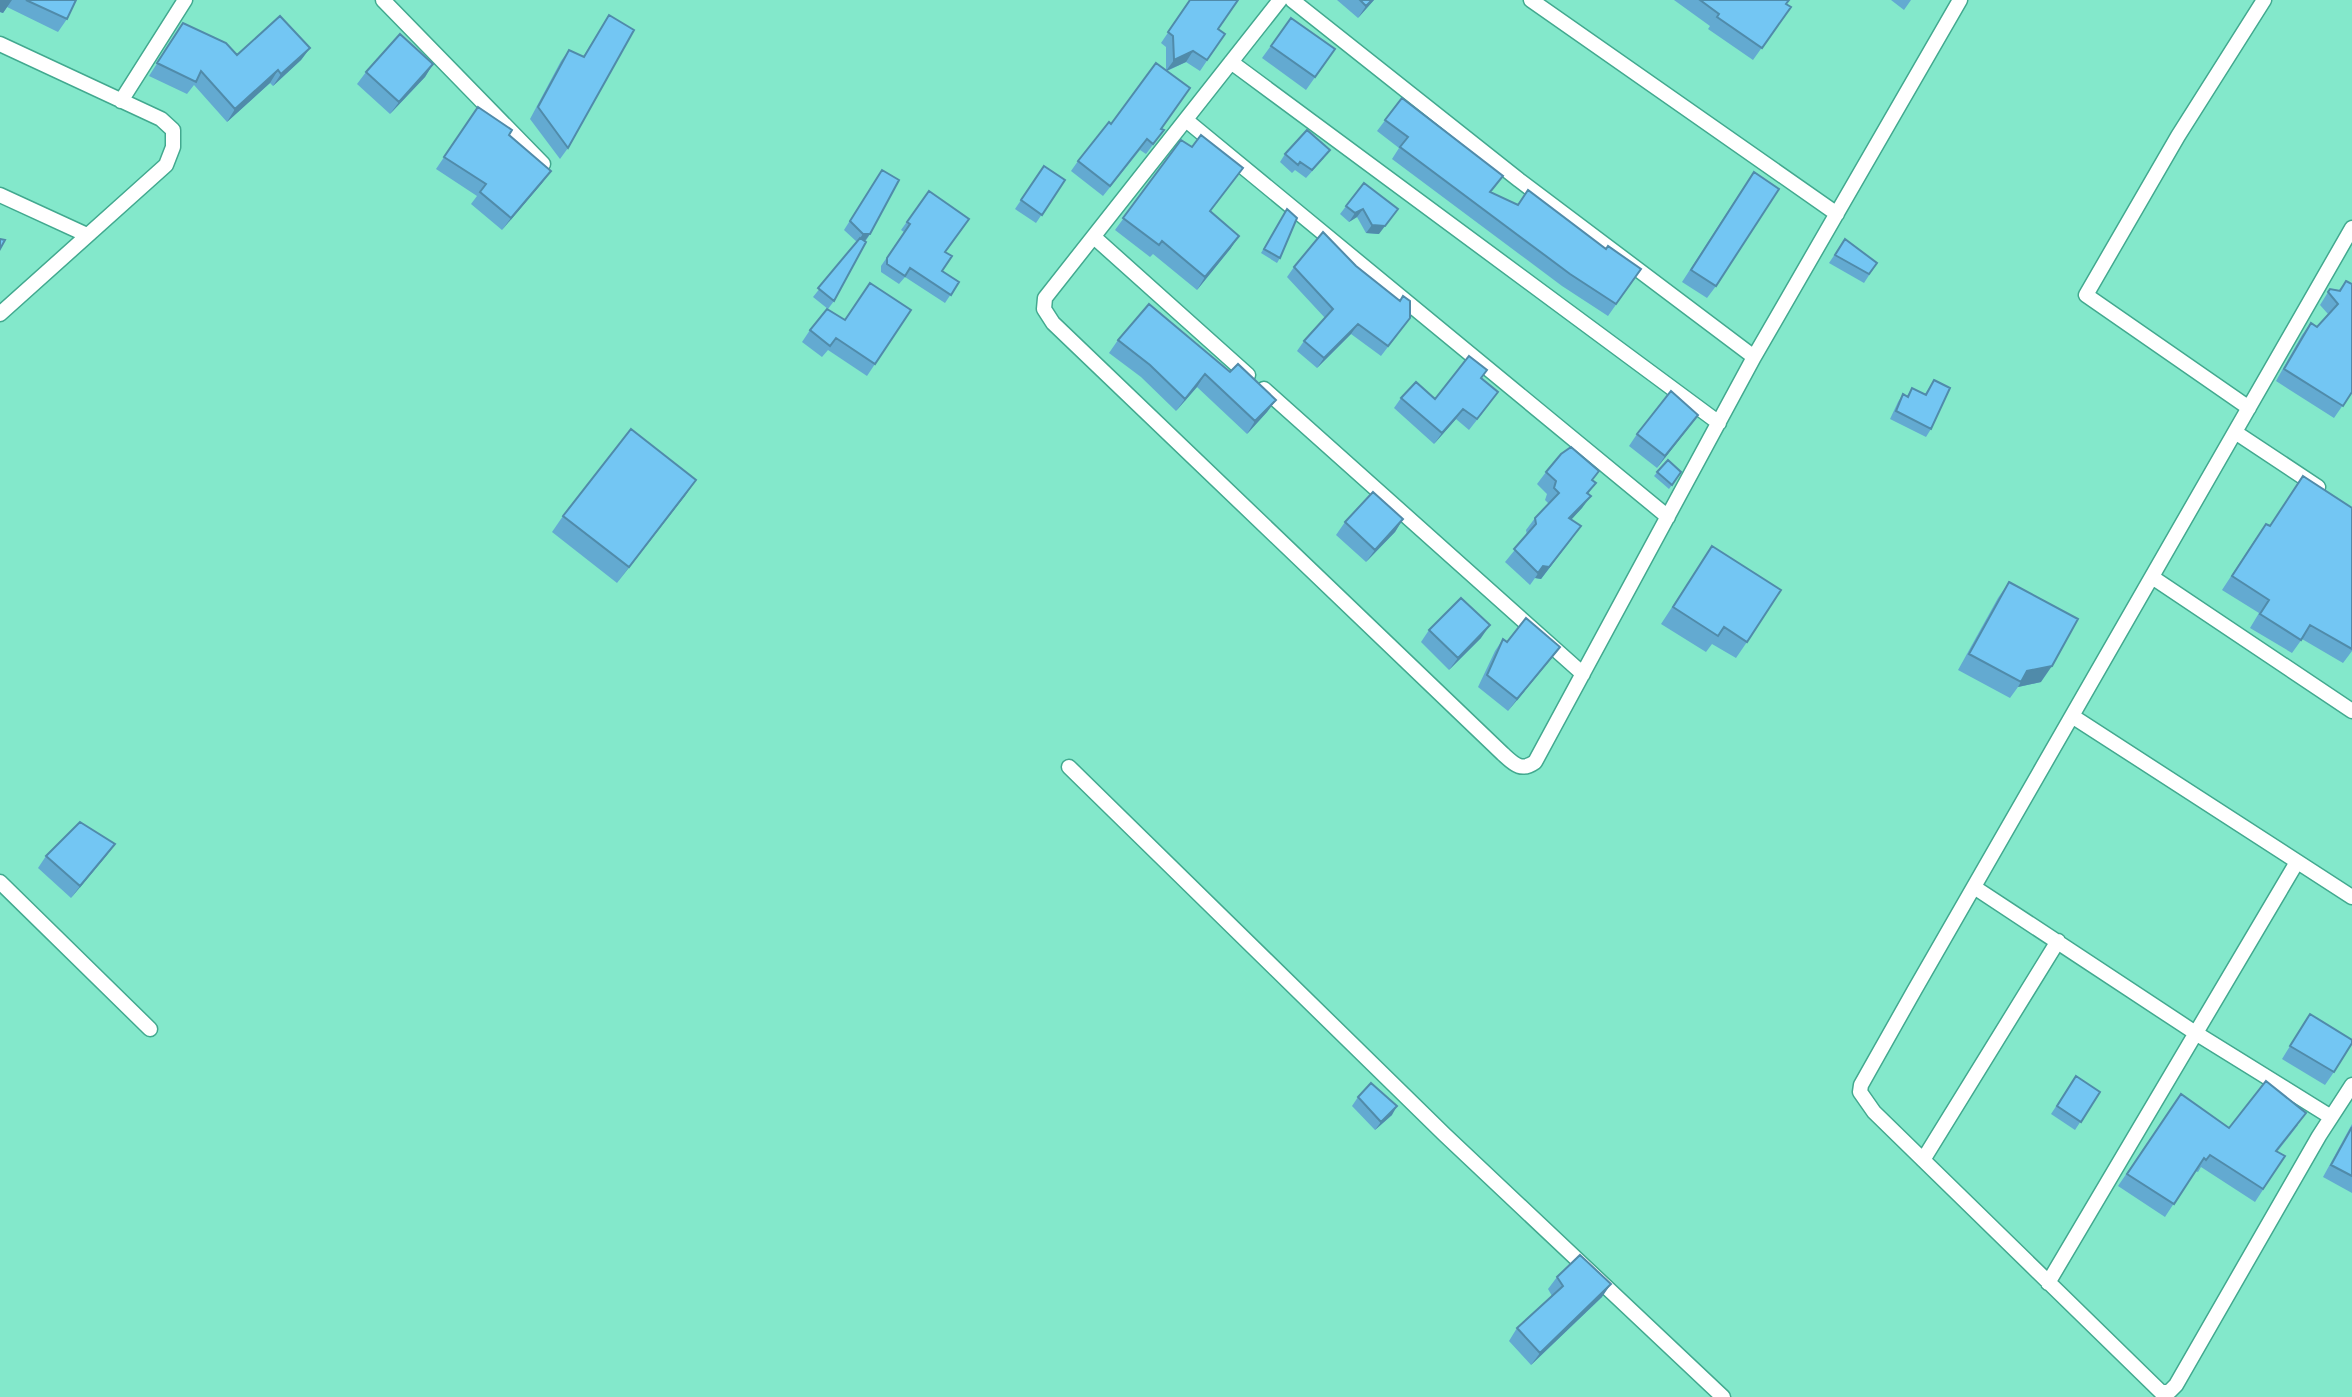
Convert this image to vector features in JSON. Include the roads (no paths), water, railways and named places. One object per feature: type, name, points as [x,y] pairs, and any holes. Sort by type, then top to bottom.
[{"type":"street","points":[[121,101],[185,0]]},
{"type":"street","points":[[383,0],[543,164]]},
{"type":"street","points":[[1280,0],[1045,298],[1044,309],[1053,323],[1519,768],[1526,768],[1535,762],[1754,357],[1960,0]]},
{"type":"street","points":[[1292,0],[1519,180],[1754,357]]},
{"type":"street","points":[[1531,0],[1837,214]]},
{"type":"street","points":[[2249,408],[2086,295],[2178,136],[2264,0]]},
{"type":"street","points":[[0,44],[161,119],[173,130],[173,147],[166,165],[0,314]]},
{"type":"street","points":[[1231,62],[1719,423]]},
{"type":"street","points":[[1186,120],[1668,517]]},
{"type":"street","points":[[0,195],[87,235]]},
{"type":"street","points":[[2349,1094],[2331,1117],[2176,1385],[2162,1393],[1868,1106],[1860,1092],[1861,1085],[2352,229]]},
{"type":"street","points":[[1094,237],[1583,674]]},
{"type":"street","points":[[2235,432],[2326,493]]},
{"type":"street","points":[[2152,577],[2352,711]]},
{"type":"street","points":[[2072,716],[2352,897]]},
{"type":"street","points":[[1069,767],[1489,1177],[1723,1397]]},
{"type":"street","points":[[2048,1283],[2297,862]]},
{"type":"street","points":[[0,882],[150,1029]]},
{"type":"street","points":[[1974,887],[2194,1032],[2331,1117]]},
{"type":"street","points":[[1923,1160],[2058,941]]}]
